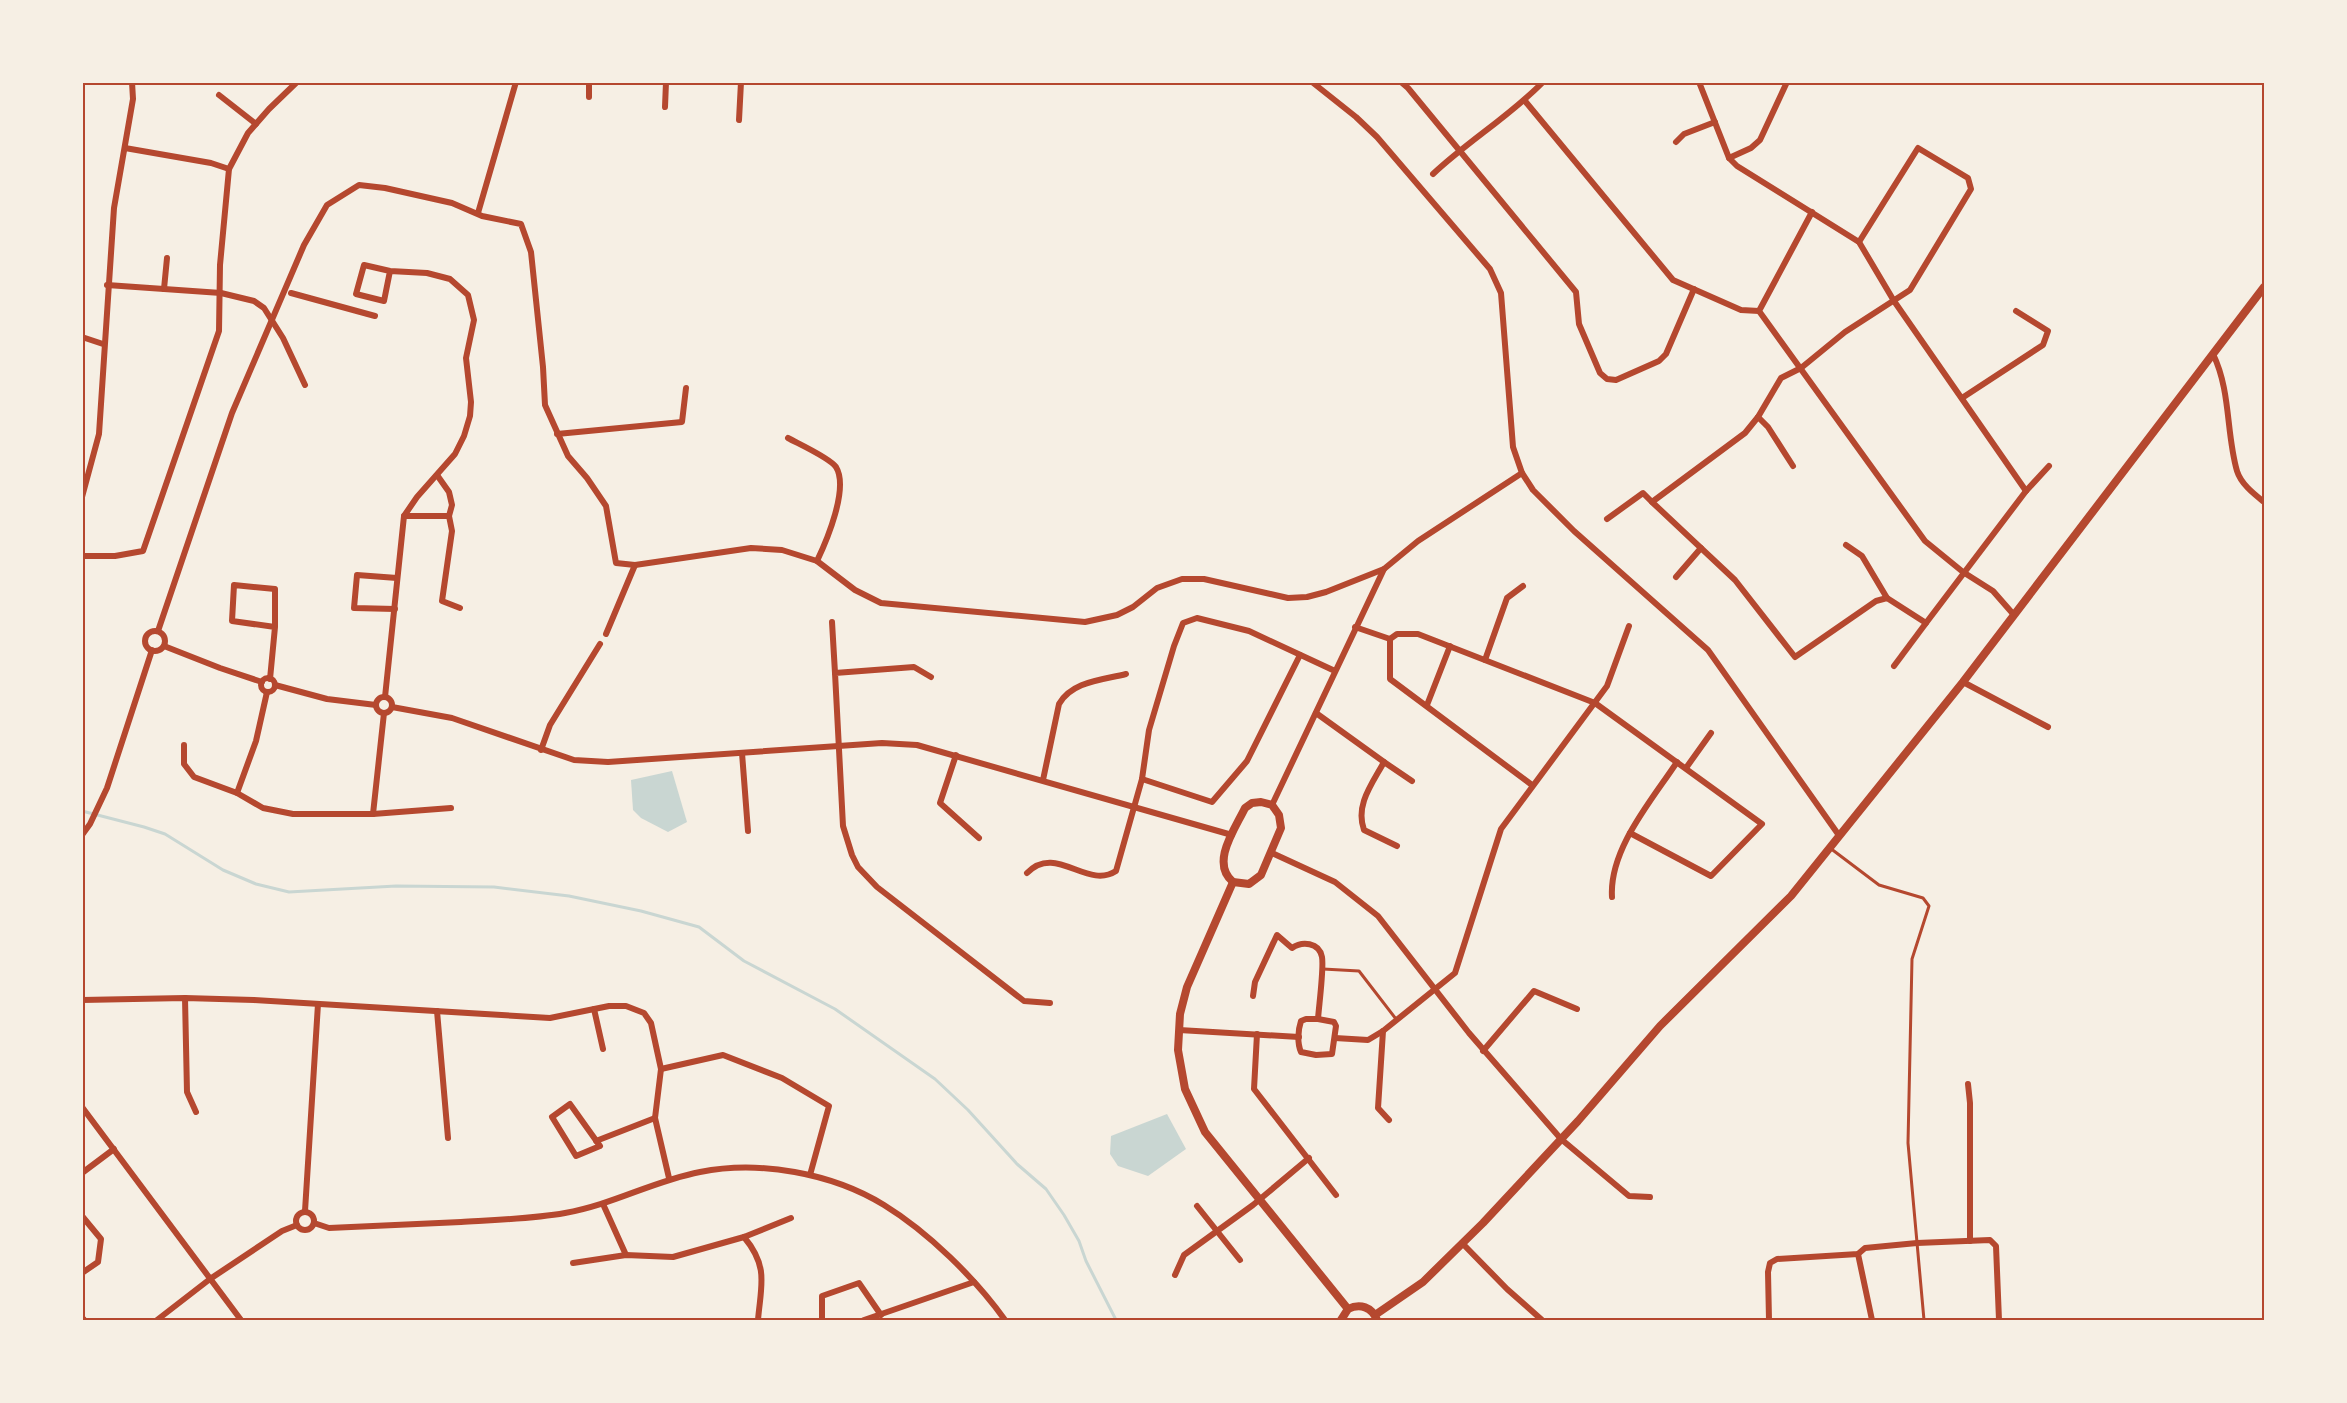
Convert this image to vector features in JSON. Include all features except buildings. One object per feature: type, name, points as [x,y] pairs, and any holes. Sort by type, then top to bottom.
[{"type":"main road","points":[[1341,1320],[1348,1309],[1359,1306],[1371,1310],[1376,1318]]},
{"type":"street","points":[[82,497],[99,434],[103,344],[114,208],[133,99],[132,82]]},
{"type":"street","points":[[82,556],[116,556],[143,551],[219,331],[220,266],[229,169],[248,133],[297,82]]},
{"type":"street","points":[[478,213],[516,82]]},
{"type":"street","points":[[589,82],[589,97]]},
{"type":"street","points":[[665,107],[666,82]]},
{"type":"street","points":[[739,120],[741,82]]},
{"type":"street","points":[[1312,82],[1377,137],[1490,269],[1501,293],[1513,447],[1522,474],[1533,490],[1574,531],[1708,650],[1839,834]]},
{"type":"street","points":[[1401,82],[1576,292],[1579,324],[1600,373],[1607,379],[1616,380],[1659,361],[1666,354],[1694,289]]},
{"type":"street","points":[[1408,88],[1414,82]]},
{"type":"street","points":[[1433,174],[1459,149],[1526,100],[1543,82]]},
{"type":"street","points":[[1699,82],[1729,158],[1737,166],[1859,242],[1893,301],[2026,490]]},
{"type":"street","points":[[1729,158],[1751,148],[1760,140],[1786,82]]},
{"type":"street","points":[[219,95],[256,124]]},
{"type":"street","points":[[1526,100],[1673,280],[1741,310],[1759,311]]},
{"type":"street","points":[[1676,142],[1684,134],[1714,122]]},
{"type":"street","points":[[124,148],[211,163],[229,169]]},
{"type":"street","points":[[1652,502],[1745,433],[1758,417],[1781,378],[1801,368],[1845,332],[1910,290],[1971,189],[1968,178],[1918,148],[1859,242]]},
{"type":"street","points":[[158,631],[232,413],[304,244],[327,205],[359,185],[385,188],[452,203],[478,213],[521,224],[531,252],[545,405],[568,456],[587,478],[606,506],[616,563],[635,565],[751,548],[782,550],[817,561],[855,590],[881,603],[1085,622],[1117,615],[1134,607],[1157,588],[1182,579],[1204,579],[1288,598],[1326,592],[1384,569],[1418,541],[1522,474]]},
{"type":"street","points":[[1759,311],[1812,212]]},
{"type":"street","points":[[164,289],[167,258]]},
{"type":"street","points":[[385,698],[404,516],[417,496],[455,454],[470,416],[471,402],[466,358],[474,320],[468,295],[450,279],[427,273],[390,271],[364,265],[356,294],[384,301],[390,271]]},
{"type":"street","points":[[108,285],[221,292],[254,301],[264,308],[283,338],[305,385]]},
{"type":"street","points":[[1376,1318],[1423,1282],[1507,1198],[1660,1026],[1791,896],[1963,682],[2265,287]]},
{"type":"street","points":[[291,293],[375,316]]},
{"type":"street","points":[[1759,311],[1925,541],[1963,572],[1993,591],[2014,615]]},
{"type":"street","points":[[1962,398],[2043,345],[2048,331],[2016,311]]},
{"type":"street","points":[[82,337],[103,344]]},
{"type":"street","points":[[2213,354],[2222,371],[2238,473],[2252,493],[2265,502]]},
{"type":"street","points":[[557,434],[682,422],[686,387]]},
{"type":"street","points":[[1758,417],[1768,427],[1793,466]]},
{"type":"street","points":[[788,438],[835,465],[841,480],[830,532],[817,561]]},
{"type":"street","points":[[1894,666],[2026,490],[2049,466]]},
{"type":"street","points":[[437,475],[449,492],[452,505],[449,516],[452,531],[442,602],[460,608]]},
{"type":"street","points":[[1607,519],[1643,493],[1735,580],[1795,657],[1876,601],[1887,598]]},
{"type":"street","points":[[404,516],[449,516]]},
{"type":"street","points":[[1846,545],[1862,556],[1887,598],[1926,623]]},
{"type":"street","points":[[1676,577],[1701,548]]},
{"type":"street","points":[[606,634],[635,565]]},
{"type":"street","points":[[1272,805],[1384,569]]},
{"type":"street","points":[[395,609],[354,608],[357,575],[397,578]]},
{"type":"street","points":[[275,627],[232,621],[234,585],[275,589],[275,627],[270,679],[275,685],[327,699],[376,705]]},
{"type":"street","points":[[1485,660],[1507,598],[1523,586]]},
{"type":"street","points":[[1027,873],[1033,867],[1048,861],[1099,876],[1109,876],[1116,871],[1142,779],[1149,730],[1174,646],[1184,623],[1197,618],[1249,631],[1335,671]]},
{"type":"street","points":[[832,622],[843,826],[858,867],[877,887],[1024,1001],[1050,1003]]},
{"type":"street","points":[[1335,1038],[1368,1040],[1455,973],[1501,829],[1607,686],[1629,626]]},
{"type":"street","points":[[1355,627],[1390,639]]},
{"type":"street","points":[[158,631],[164,636],[164,646],[159,650],[152,650],[146,644],[146,638],[150,632],[158,631]]},
{"type":"street","points":[[1390,639],[1398,634],[1418,634],[1595,703],[1762,824],[1711,876],[1630,833]]},
{"type":"street","points":[[1390,639],[1390,679],[1532,785]]},
{"type":"street","points":[[541,750],[550,725],[600,644]]},
{"type":"street","points":[[164,646],[220,669],[262,682],[270,679]]},
{"type":"street","points":[[1427,705],[1450,646]]},
{"type":"street","points":[[82,835],[90,824],[107,788],[152,650]]},
{"type":"street","points":[[1142,779],[1212,802],[1247,761],[1300,655]]},
{"type":"street","points":[[835,673],[914,667],[931,677]]},
{"type":"street","points":[[1043,780],[1059,704],[1065,694],[1074,688],[1092,682],[1126,674]]},
{"type":"street","points":[[262,682],[262,688],[267,692]]},
{"type":"street","points":[[1963,682],[2048,727]]},
{"type":"street","points":[[267,692],[273,690],[275,685]]},
{"type":"street","points":[[237,794],[256,741],[267,692]]},
{"type":"street","points":[[385,698],[390,700],[392,707],[389,712],[384,713],[380,712],[376,705],[378,700],[385,698]]},
{"type":"street","points":[[392,707],[452,718],[574,760],[608,762],[882,743],[917,745],[1233,835]]},
{"type":"street","points":[[374,814],[384,713]]},
{"type":"street","points":[[1316,713],[1412,781]]},
{"type":"street","points":[[1686,768],[1711,733]]},
{"type":"street","points":[[184,745],[184,764],[194,777],[263,807],[293,814],[374,814],[451,808]]},
{"type":"street","points":[[742,753],[748,831]]},
{"type":"street","points":[[956,755],[940,803],[979,838]]},
{"type":"street","points":[[1384,762],[1360,808],[1360,821],[1364,831],[1397,846]]},
{"type":"street","points":[[1612,897],[1611,884],[1630,833],[1677,762]]},
{"type":"street","points":[[1262,802],[1272,805],[1279,815],[1281,828],[1261,875],[1249,884],[1233,882],[1223,870],[1223,858],[1245,808],[1252,803],[1262,802]]},
{"type":"street","points":[[1272,853],[1335,882],[1378,916],[1484,1051],[1561,1138],[1629,1196],[1650,1197]]},
{"type":"street","points":[[1233,882],[1187,987],[1180,1014],[1178,1050],[1185,1089],[1205,1132],[1348,1309]]},
{"type":"street","points":[[1253,996],[1255,982],[1277,935],[1292,948],[1300,943],[1309,944],[1316,947],[1322,956],[1318,1019]]},
{"type":"street","points":[[1484,1051],[1534,991],[1577,1009]]},
{"type":"street","points":[[82,1000],[185,998],[550,1018],[609,1006],[626,1006],[644,1013],[651,1023],[661,1069],[655,1118],[669,1178]]},
{"type":"street","points":[[185,998],[187,1092],[196,1112]]},
{"type":"street","points":[[305,1211],[318,1004]]},
{"type":"street","points":[[594,1010],[603,1049]]},
{"type":"street","points":[[437,1011],[448,1138]]},
{"type":"street","points":[[1318,1019],[1334,1022],[1335,1038],[1332,1054],[1316,1055],[1301,1052],[1299,1037],[1301,1022],[1318,1019]]},
{"type":"street","points":[[1179,1030],[1299,1037]]},
{"type":"street","points":[[1383,1030],[1378,1108],[1389,1120]]},
{"type":"street","points":[[1257,1034],[1254,1089],[1336,1195]]},
{"type":"street","points":[[661,1069],[723,1055],[783,1079],[829,1106],[810,1175]]},
{"type":"street","points":[[1968,1084],[1970,1241]]},
{"type":"street","points":[[570,1104],[596,1141],[600,1146],[576,1156],[552,1117],[570,1104]]},
{"type":"street","points":[[82,1107],[241,1320]]},
{"type":"street","points":[[596,1141],[655,1118]]},
{"type":"street","points":[[82,1173],[114,1149]]},
{"type":"street","points":[[1175,1275],[1184,1255],[1309,1158]]},
{"type":"street","points":[[314,1223],[329,1228],[538,1218],[603,1204],[669,1178],[703,1171],[739,1168],[768,1169],[810,1175],[852,1189],[884,1204],[923,1234],[974,1282],[1005,1320]]},
{"type":"street","points":[[603,1204],[626,1255]]},
{"type":"street","points":[[1197,1206],[1240,1260]]},
{"type":"street","points":[[305,1211],[312,1215],[314,1223]]},
{"type":"street","points":[[305,1211],[296,1217],[297,1225],[302,1229],[307,1229],[314,1223]]},
{"type":"street","points":[[82,1216],[101,1239],[98,1262],[82,1273]]},
{"type":"street","points":[[573,1263],[626,1255],[673,1257],[744,1237],[791,1218]]},
{"type":"street","points":[[157,1320],[210,1279],[282,1231],[297,1225]]},
{"type":"street","points":[[744,1237],[756,1252],[761,1268],[758,1320]]},
{"type":"street","points":[[1769,1320],[1768,1272],[1770,1263],[1777,1259],[1858,1254],[1865,1248],[1917,1243],[1990,1240],[1996,1246],[1999,1320]]},
{"type":"street","points":[[1462,1243],[1507,1289],[1542,1320]]},
{"type":"street","points":[[1858,1254],[1872,1320]]},
{"type":"street","points":[[864,1320],[974,1282]]},
{"type":"street","points":[[822,1320],[822,1296],[859,1283],[881,1315]]},
{"type":"lane","points":[[1829,847],[1879,885],[1923,898],[1929,906],[1912,959],[1908,1143],[1924,1320]]},
{"type":"lane","points":[[1321,969],[1359,971],[1396,1019]]},
{"type":"shaded area","points":[[672,771],[687,822],[668,832],[641,818],[633,810],[631,780]]},
{"type":"shaded area","points":[[1167,1114],[1186,1149],[1148,1176],[1118,1166],[1110,1154],[1111,1136]]},
{"type":"waterway","points":[[82,811],[165,834],[223,870],[256,884],[289,892],[396,886],[494,887],[569,896],[641,911],[699,927],[744,961],[835,1009],[935,1079],[968,1110],[1017,1164],[1046,1189],[1079,1241],[1086,1261],[1116,1320]]}]
